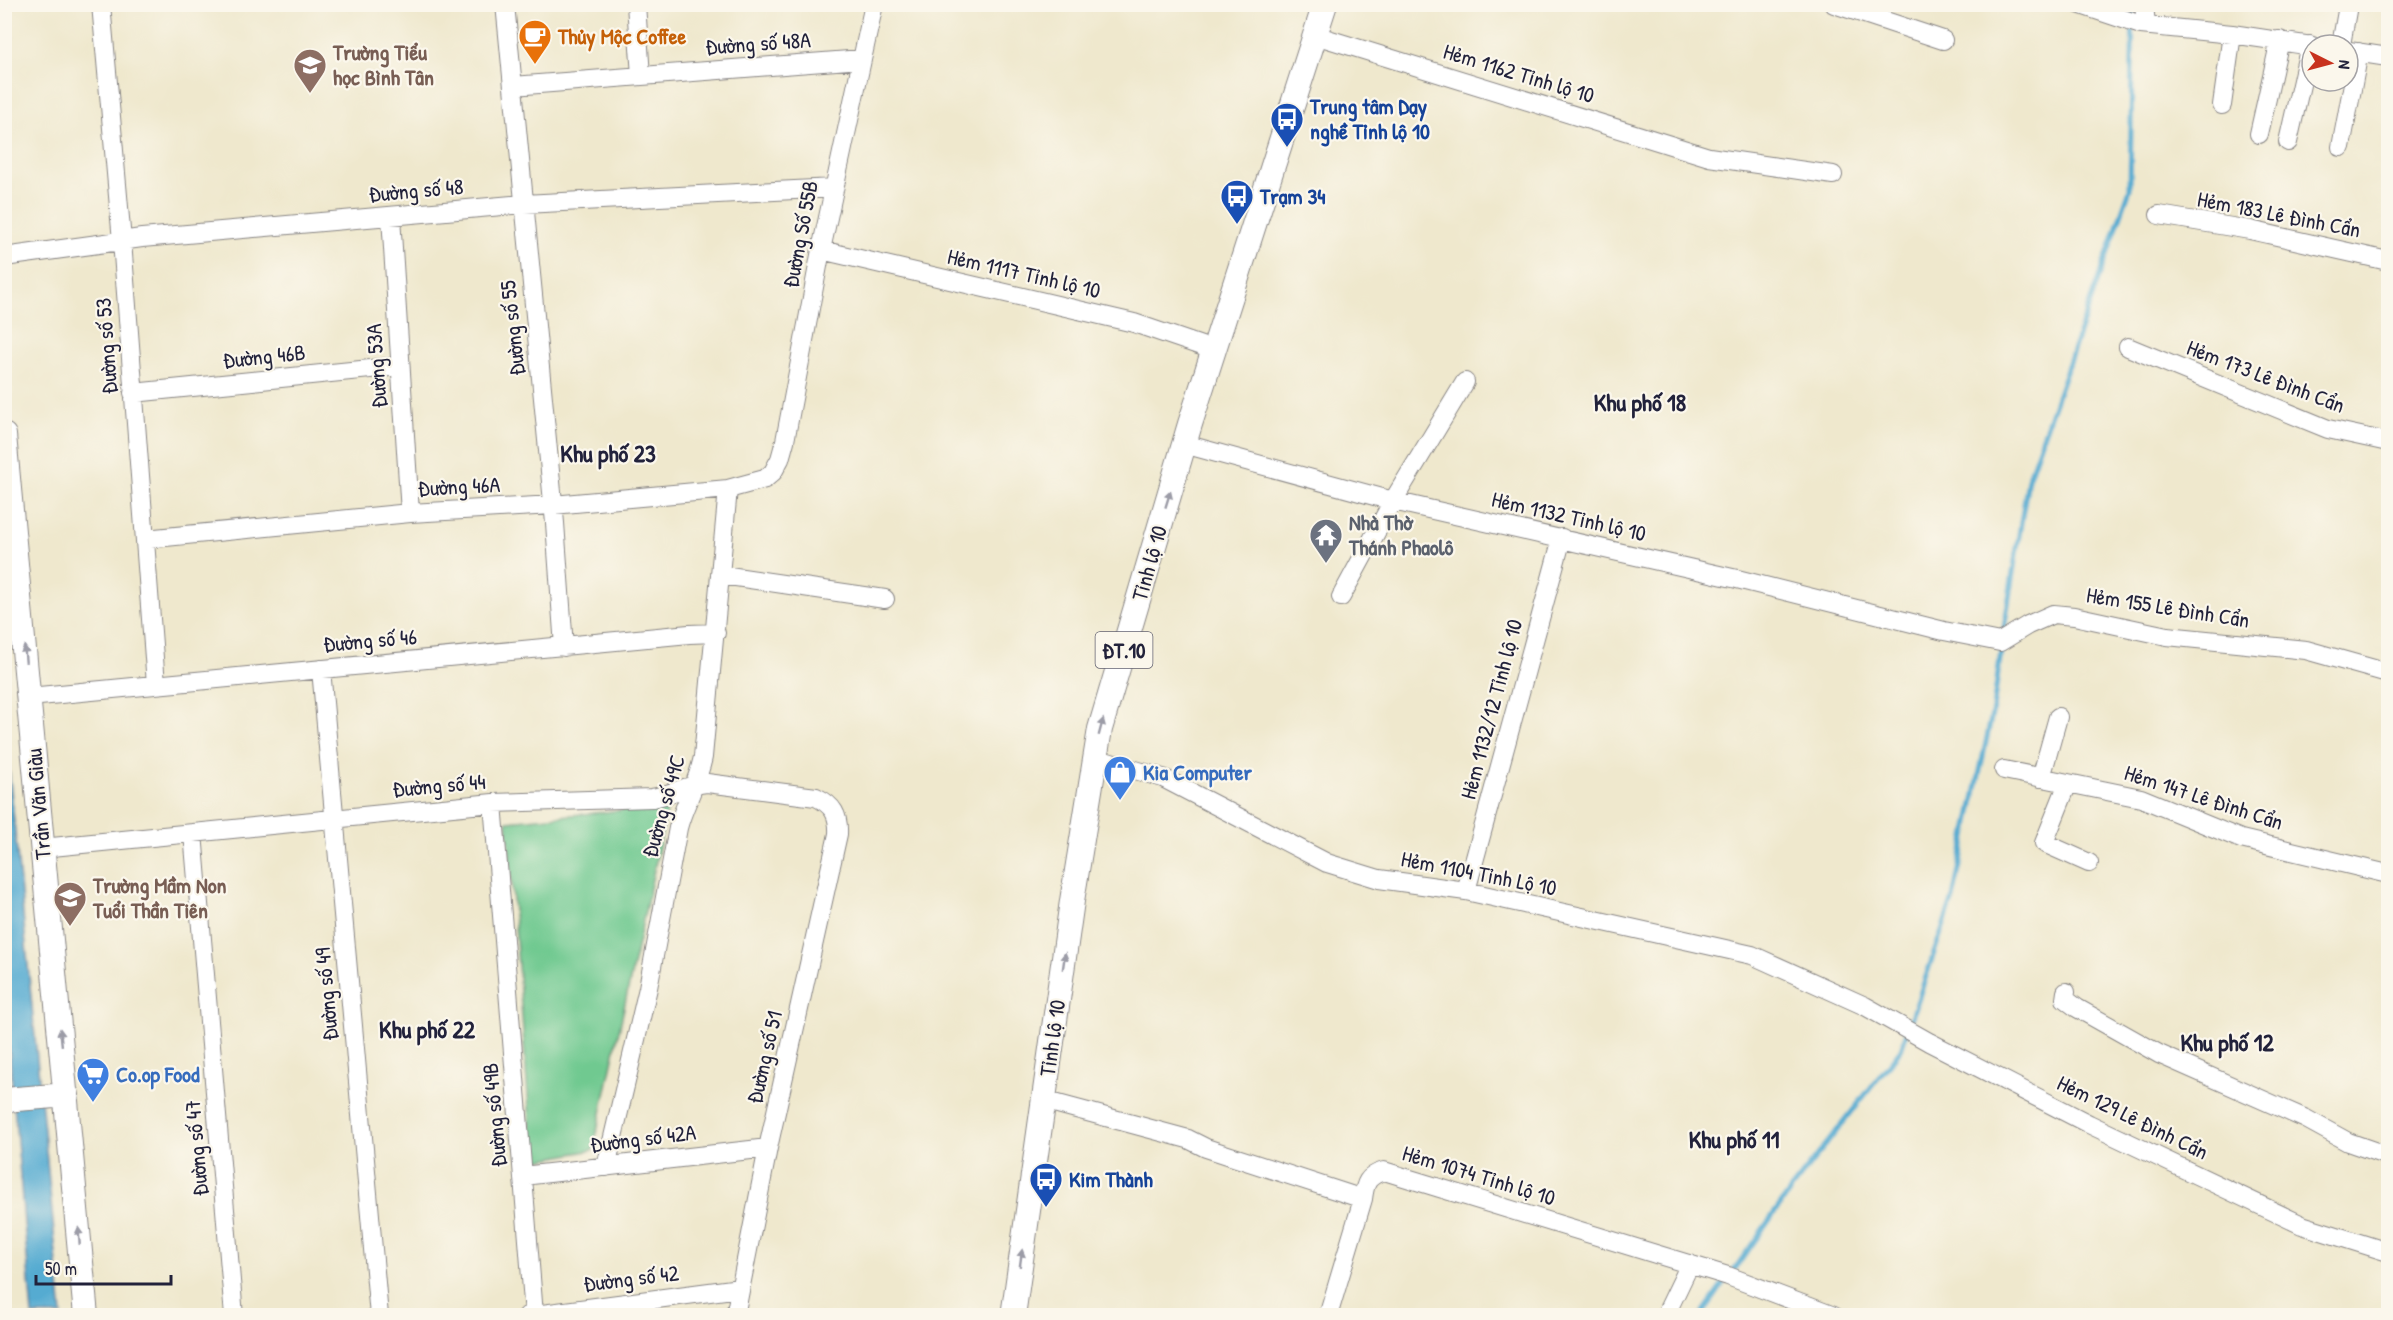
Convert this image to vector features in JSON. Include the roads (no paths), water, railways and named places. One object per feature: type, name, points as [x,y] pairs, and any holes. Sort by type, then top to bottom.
[{"type":"main road","name":"Tỉnh lộ 10","points":[[1013,1316],[1043,1100],[1100,729],[1184,444],[1325,4]]},
{"type":"main road","name":"Trần Văn Giàu","points":[[4,435],[42,848],[58,1096],[86,1316]]},
{"type":"main road","points":[[4,1100],[58,1096]]},
{"type":"street","name":"Đường số 53","points":[[101,4],[122,241],[156,684]]},
{"type":"street","name":"Đường số 55","points":[[505,4],[553,505],[564,647]]},
{"type":"street","points":[[636,4],[641,76]]},
{"type":"street","name":"Đường Số 55B","points":[[773,472],[780,459],[784,441],[821,250],[874,4]]},
{"type":"street","points":[[1834,4],[1943,40]]},
{"type":"street","points":[[2144,4],[2144,25]]},
{"type":"street","points":[[2084,6],[2144,25],[2300,43]]},
{"type":"street","points":[[2343,33],[2347,11]]},
{"type":"street","name":"Hẻm 1162 Tỉnh lộ 10","points":[[1315,34],[1709,157],[1833,175]]},
{"type":"street","points":[[2222,105],[2232,34]]},
{"type":"street","points":[[2259,134],[2280,40]]},
{"type":"street","points":[[2360,52],[2388,57]]},
{"type":"street","name":"Đường số 48A","points":[[513,86],[862,59]]},
{"type":"street","points":[[2288,142],[2300,91]]},
{"type":"street","points":[[2341,147],[2348,93]]},
{"type":"street","name":"Đường số 48","points":[[4,256],[122,241],[524,204],[834,188]]},
{"type":"street","name":"Hẻm 183 Lê Đình Cẩn","points":[[2159,216],[2250,230],[2388,261]]},
{"type":"street","name":"Đường 53A","points":[[391,217],[410,513]]},
{"type":"street","name":"Hẻm 1117 Tỉnh lộ 10","points":[[821,250],[1134,323],[1214,350]]},
{"type":"street","name":"Hẻm 173 Lê Đình Cẩn","points":[[2128,347],[2328,429],[2388,442]]},
{"type":"street","name":"Đường 46B","points":[[133,393],[400,366]]},
{"type":"street","points":[[1341,597],[1393,501],[1465,382]]},
{"type":"street","name":"Hẻm 1132 Tỉnh lộ 10","points":[[1184,444],[1393,501],[1737,579],[1944,632]]},
{"type":"street","name":"Đường 46A","points":[[145,539],[410,513],[553,505],[728,489],[765,480],[773,472]]},
{"type":"street","name":"Đường số 49C","points":[[606,1167],[648,988],[678,828],[684,808],[696,784],[703,757],[722,575],[728,489]]},
{"type":"street","name":"Hẻm 1132/12 Tỉnh lộ 10","points":[[1466,891],[1562,538]]},
{"type":"street","points":[[722,575],[885,599]]},
{"type":"street","name":"Hẻm 155 Lê Đình Cẩn","points":[[1944,632],[2000,642],[2028,625],[2053,614],[2074,616],[2167,636],[2306,650],[2388,673]]},
{"type":"street","name":"Đường số 46","points":[[29,697],[716,633]]},
{"type":"street","name":"Đường số 49","points":[[321,669],[379,1316]]},
{"type":"street","points":[[2042,778],[2058,717]]},
{"type":"street","name":"Hẻm 1104 Tỉnh Lộ 10","points":[[1094,758],[1163,778],[1328,863],[1379,879],[1466,891],[1752,955],[1865,1006]]},
{"type":"street","name":"Hẻm 147 Lê Đình Cẩn","points":[[2004,770],[2141,798],[2241,839],[2388,874]]},
{"type":"street","points":[[2068,783],[2044,843],[2089,863]]},
{"type":"street","name":"Đường số 44","points":[[42,848],[493,803],[652,798],[671,795],[696,784],[718,784],[816,797],[827,802],[834,810]]},
{"type":"street","name":"Đường số 49B","points":[[493,803],[523,1176],[531,1315]]},
{"type":"street","name":"Đường số 51","points":[[735,1316],[768,1148],[838,834],[838,822],[834,810]]},
{"type":"street","name":"Đường số 47","points":[[193,833],[234,1316]]},
{"type":"street","points":[[2066,992],[2065,999],[2077,1008],[2159,1054],[2306,1119],[2348,1142],[2388,1156]]},
{"type":"street","name":"Hẻm 129 Lê Đình Cẩn","points":[[1865,1006],[1929,1042],[2089,1124],[2302,1225],[2388,1252]]},
{"type":"street","points":[[1043,1100],[1188,1139],[1206,1148],[1362,1199]]},
{"type":"street","name":"Đường số 42A","points":[[523,1176],[768,1148]]},
{"type":"street","name":"Hẻm 1074 Tỉnh lộ 10","points":[[1335,1313],[1366,1181],[1373,1174],[1384,1171],[1690,1264],[1758,1286],[1834,1316]]},
{"type":"street","points":[[1665,1316],[1690,1264]]},
{"type":"street","name":"Đường số 42","points":[[531,1315],[741,1288]]},
{"type":"water","points":[[4,718],[62,1315],[32,1315],[5,1001]]},
{"type":"waterway","points":[[2003,635],[2028,479],[2130,189],[2133,4]]},
{"type":"waterway","points":[[1732,1273],[1792,1188],[1901,1049],[1953,898],[1993,709],[2002,644]]},
{"type":"waterway","points":[[1701,1316],[1726,1280]]},
{"type":"place","name":"Thủy Mộc Coffee","points":[[535,65]]},
{"type":"place","name":"Trường Tiểu học Bình Tân","points":[[310,94]]},
{"type":"place","name":"Trung tâm Dạy nghề Tỉnh lộ 10","points":[[1287,148]]},
{"type":"place","name":"Trạm 34","points":[[1237,225]]},
{"type":"place","name":"Nhà Thờ Thánh Phaolô","points":[[1326,564]]},
{"type":"place","name":"Kia Computer","points":[[1120,801]]},
{"type":"place","name":"Trường Mầm Non Tuổi Thần Tiên","points":[[70,927]]},
{"type":"place","name":"Co.op Food","points":[[93,1103]]},
{"type":"place","name":"Kim Thành","points":[[1046,1208]]},
{"type":"district","name":"Khu phố 18","points":[[1640,402]]},
{"type":"district","name":"Khu phố 23","points":[[608,453]]},
{"type":"district","name":"Khu phố 22","points":[[427,1029]]},
{"type":"district","name":"Khu phố 12","points":[[2227,1042]]},
{"type":"district","name":"Khu phố 11","points":[[1734,1139]]}]
